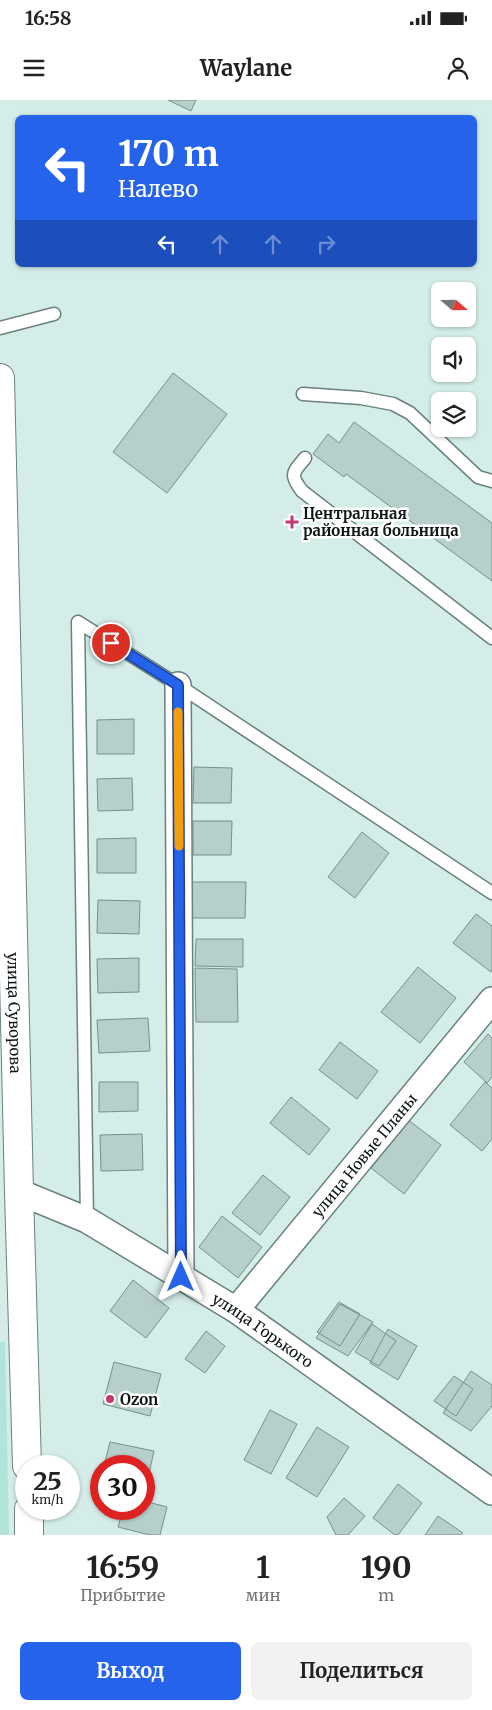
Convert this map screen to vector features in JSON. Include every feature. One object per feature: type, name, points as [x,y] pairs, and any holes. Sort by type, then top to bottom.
[{"type":"main road","name":"улица Суворова","points":[[0,378],[27,1455]]},
{"type":"main road","points":[[29,1520],[29,1535]]},
{"type":"street","points":[[178,685],[181,1277]]},
{"type":"street","name":"улица Новые Планы","points":[[236,1310],[492,1000]]},
{"type":"street","name":"улица Горького","points":[[19,1192],[87,1220],[236,1310],[492,1492]]},
{"type":"lane","points":[[0,328],[54,314]]},
{"type":"lane","points":[[303,394],[361,398],[392,404],[410,412],[478,477],[492,482]]},
{"type":"lane","points":[[305,458],[294,471],[294,480],[302,490],[492,638]]},
{"type":"lane","points":[[87,1220],[78,622],[178,685],[492,893]]},
{"type":"green space","points":[[0,1342],[5,1342],[9,1535],[0,1535]]},
{"type":"building","points":[[168,100],[196,100],[191,111]]},
{"type":"building","points":[[173,373],[227,414],[167,493],[113,452]]},
{"type":"building","points":[[354,422],[492,523],[492,581],[346,474],[344,477],[313,454],[328,434],[339,443]]},
{"type":"building","points":[[134,719],[134,754],[97,754],[97,720]]},
{"type":"building","points":[[194,767],[232,768],[231,803],[193,803]]},
{"type":"building","points":[[132,778],[133,810],[98,811],[97,779]]},
{"type":"building","points":[[193,821],[232,821],[231,855],[193,855]]},
{"type":"building","points":[[362,832],[389,853],[355,898],[328,877]]},
{"type":"building","points":[[136,838],[136,873],[97,873],[97,839]]},
{"type":"building","points":[[192,882],[246,882],[245,918],[191,918]]},
{"type":"building","points":[[98,900],[140,901],[139,934],[97,933]]},
{"type":"building","points":[[476,914],[492,926],[491,972],[453,943]]},
{"type":"building","points":[[196,939],[243,939],[243,967],[195,966]]},
{"type":"building","points":[[139,958],[139,992],[98,993],[97,959]]},
{"type":"building","points":[[418,967],[456,998],[420,1043],[381,1012]]},
{"type":"building","points":[[195,968],[237,969],[238,1022],[196,1022]]},
{"type":"building","points":[[148,1018],[150,1051],[99,1053],[97,1020]]},
{"type":"building","points":[[488,1034],[492,1038],[492,1077],[487,1083],[464,1062]]},
{"type":"building","points":[[340,1042],[378,1071],[357,1099],[319,1070]]},
{"type":"building","points":[[99,1082],[138,1082],[138,1111],[99,1112]]},
{"type":"building","points":[[485,1082],[492,1088],[492,1139],[482,1151],[450,1125]]},
{"type":"building","points":[[291,1097],[330,1129],[309,1155],[270,1123]]},
{"type":"building","points":[[407,1119],[441,1145],[404,1194],[371,1168]]},
{"type":"building","points":[[142,1134],[143,1170],[101,1171],[100,1135]]},
{"type":"building","points":[[263,1175],[290,1197],[260,1235],[232,1213]]},
{"type":"building","points":[[222,1216],[262,1247],[238,1278],[199,1247]]},
{"type":"building","points":[[133,1280],[169,1308],[146,1338],[110,1311]]},
{"type":"building","points":[[339,1302],[360,1314],[340,1346],[317,1332]]},
{"type":"building","points":[[340,1304],[373,1322],[348,1356],[316,1338]]},
{"type":"building","points":[[372,1324],[396,1341],[379,1366],[355,1352]]},
{"type":"building","points":[[388,1329],[417,1346],[398,1380],[370,1363]]},
{"type":"building","points":[[206,1331],[225,1346],[205,1373],[185,1359]]},
{"type":"building","points":[[114,1362],[161,1374],[150,1416],[103,1404]]},
{"type":"building","points":[[471,1371],[492,1385],[492,1406],[471,1431],[443,1413]]},
{"type":"building","points":[[454,1376],[473,1389],[456,1416],[434,1401]]},
{"type":"building","points":[[270,1410],[297,1424],[271,1474],[244,1460]]},
{"type":"building","points":[[317,1427],[349,1447],[317,1497],[286,1478]]},
{"type":"building","points":[[110,1442],[154,1451],[153,1455],[107,1455]]},
{"type":"building","points":[[398,1484],[422,1503],[398,1535],[395,1535],[373,1518]]},
{"type":"building","points":[[344,1498],[365,1516],[348,1535],[336,1535],[327,1517]]},
{"type":"building","points":[[155,1504],[167,1507],[160,1535],[150,1535],[118,1527],[120,1520],[155,1520]]},
{"type":"building","points":[[438,1516],[463,1533],[461,1535],[425,1535]]},
{"type":"slow traffic","points":[[178,712],[179,846]]},
{"type":"place","name":"Центральная районная больница","points":[[292,522]]},
{"type":"place","name":"Ozon","points":[[110,1399]]},
{"type":"route","points":[[111,643],[178,685],[181,1277]]}]
